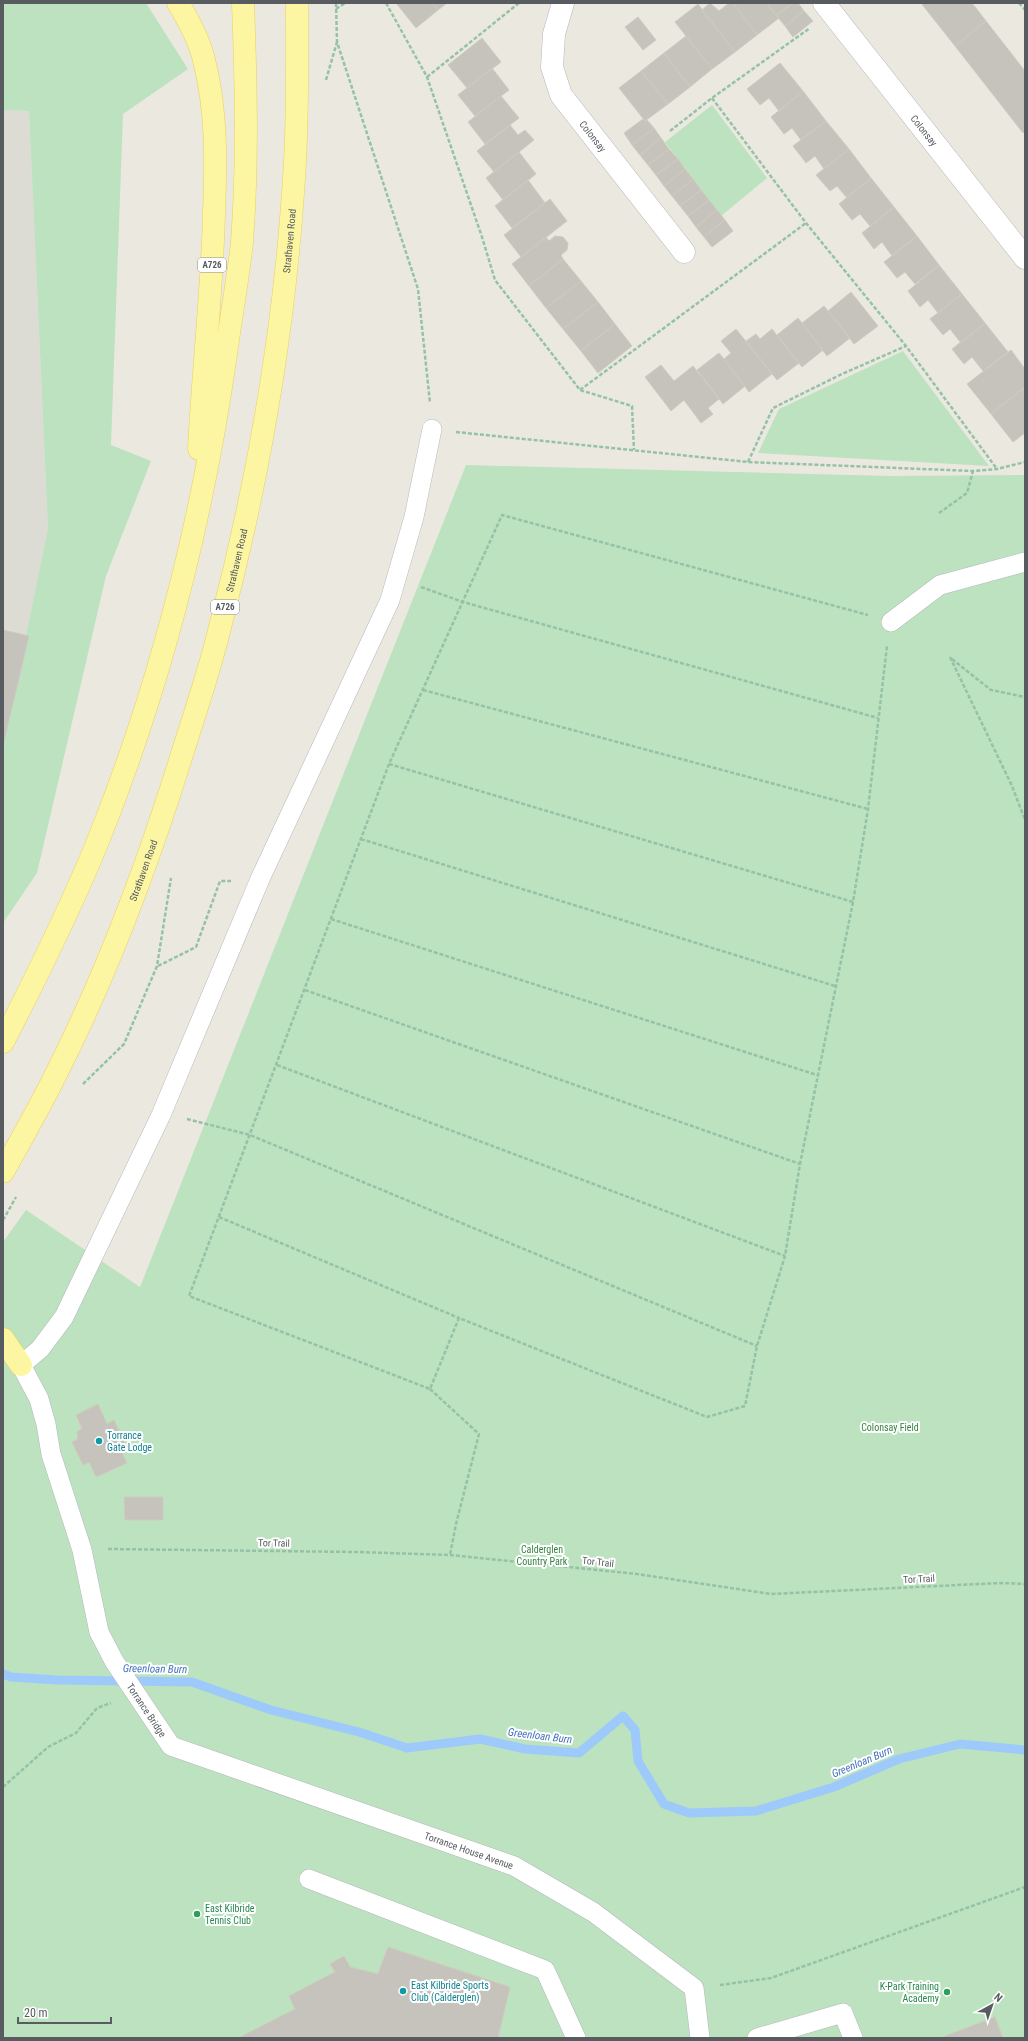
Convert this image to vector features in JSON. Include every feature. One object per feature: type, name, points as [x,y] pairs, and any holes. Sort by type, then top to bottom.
[{"type":"main road","name":"A726","points":[[178,3],[192,26],[204,60],[212,101],[216,149],[213,260],[202,399],[194,534]]},
{"type":"main road","name":"A726","points":[[3,1042],[54,940],[97,843],[120,784],[156,678],[175,612],[194,534],[216,417],[242,243],[246,159],[246,86],[242,3]]},
{"type":"main road","name":"Strathaven Road","points":[[3,1172],[59,1068],[100,979],[134,894],[165,808],[220,630],[258,457],[281,316],[293,192],[297,79],[297,3]]},
{"type":"main road","points":[[3,1339],[12,1360]]},
{"type":"street","name":"Colonsay","points":[[563,3],[554,34],[552,67],[560,95],[684,252]]},
{"type":"street","name":"Colonsay","points":[[828,8],[1025,258]]},
{"type":"lane","points":[[12,1360],[40,1349],[64,1316],[161,1115],[260,879],[390,600],[414,517],[432,429]]},
{"type":"lane","points":[[891,622],[940,585],[1025,562]]},
{"type":"lane","name":"Torrance Bridge","points":[[12,1360],[39,1399],[46,1424],[51,1454],[82,1550],[99,1632],[114,1662],[171,1746]]},
{"type":"lane","name":"Torrance House Avenue","points":[[171,1746],[514,1866],[593,1912],[694,1988]]},
{"type":"lane","points":[[309,1879],[545,1970],[576,2038]]},
{"type":"lane","points":[[694,1988],[700,2038]]},
{"type":"lane","points":[[757,2038],[843,2013],[853,2038]]},
{"type":"path","points":[[336,3],[337,42],[418,289],[432,429],[748,462],[973,471],[997,469],[1025,462]]},
{"type":"path","points":[[336,10],[345,3]]},
{"type":"path","points":[[386,3],[427,77],[482,237],[495,280],[580,390],[632,406],[634,450]]},
{"type":"path","points":[[427,77],[519,3]]},
{"type":"path","points":[[1019,3],[1025,10]]},
{"type":"path","points":[[670,131],[828,8]]},
{"type":"path","points":[[712,98],[806,223],[906,346],[997,469]]},
{"type":"path","points":[[580,390],[806,223]]},
{"type":"path","points":[[748,462],[773,408],[842,374],[906,346]]},
{"type":"path","points":[[939,513],[967,493],[973,471]]},
{"type":"path","points":[[219,1217],[459,1318],[707,1417],[745,1406],[757,1346],[785,1256],[800,1164],[817,1075],[853,902],[868,809],[891,622],[502,515],[389,764],[189,1296],[430,1389],[479,1434],[456,1524],[450,1555]]},
{"type":"path","points":[[397,578],[463,602],[878,718]]},
{"type":"path","points":[[1025,697],[991,690],[950,657],[1012,786],[1025,820]]},
{"type":"path","points":[[423,690],[868,809]]},
{"type":"path","points":[[389,764],[853,902]]},
{"type":"path","points":[[361,839],[835,986]]},
{"type":"path","points":[[157,966],[196,947],[220,881],[260,879]]},
{"type":"path","points":[[331,919],[817,1075]]},
{"type":"path","points":[[305,990],[800,1164]]},
{"type":"path","points":[[277,1065],[785,1256]]},
{"type":"path","points":[[161,1115],[202,1122],[250,1135],[757,1346]]},
{"type":"path","points":[[430,1389],[459,1318]]},
{"type":"path","name":"Tor Trail","points":[[105,1549],[357,1552],[450,1555],[637,1574],[771,1594],[992,1584],[1025,1584]]},
{"type":"path","points":[[3,1787],[48,1747],[76,1734],[98,1708],[136,1694]]},
{"type":"path","points":[[694,1988],[771,1978],[1025,1887]]},
{"type":"shaded area","points":[[3,110],[29,111],[48,528],[3,748]]},
{"type":"green space","points":[[3,3],[146,3],[188,69],[123,114],[111,445],[151,461],[106,576],[37,873],[3,923],[3,748],[48,528],[29,111],[3,110]]},
{"type":"green space","points":[[712,105],[767,178],[721,216],[665,142]]},
{"type":"green space","points":[[903,351],[989,466],[758,453],[779,409]]},
{"type":"green space","name":"Calderglen Country Park","points":[[466,465],[891,476],[1025,475],[1025,2038],[3,2038],[3,1242],[26,1210],[140,1287]]},
{"type":"building","points":[[396,3],[432,3],[438,10],[416,28]]},
{"type":"building","points":[[432,3],[447,3],[438,10]]},
{"type":"building","points":[[710,3],[719,11],[729,3],[733,3],[757,35],[735,52],[702,10]]},
{"type":"building","points":[[733,3],[767,3],[779,18],[757,35]]},
{"type":"building","points":[[770,3],[793,3],[776,15],[768,5]]},
{"type":"building","points":[[793,3],[798,3],[804,11],[785,26],[776,15]]},
{"type":"building","points":[[921,3],[972,3],[986,21],[955,46]]},
{"type":"building","points":[[698,4],[735,52],[712,69],[675,22]]},
{"type":"building","points":[[804,11],[813,21],[793,37],[785,26]]},
{"type":"building","points":[[638,17],[656,40],[643,50],[625,27]]},
{"type":"building","points":[[986,21],[1025,71],[1025,131],[1023,133],[955,46]]},
{"type":"building","points":[[686,36],[712,69],[690,87],[664,53]]},
{"type":"building","points":[[482,38],[501,62],[467,88],[448,65]]},
{"type":"building","points":[[664,53],[690,87],[668,104],[641,71]]},
{"type":"building","points":[[780,63],[803,91],[779,111],[769,98],[760,105],[747,89]]},
{"type":"building","points":[[492,68],[509,90],[475,116],[458,95]]},
{"type":"building","points":[[641,71],[668,104],[645,121],[619,88]]},
{"type":"building","points":[[803,91],[826,121],[801,140],[792,128],[784,134],[771,117]]},
{"type":"building","points":[[501,96],[519,118],[485,144],[468,122]]},
{"type":"building","points":[[643,119],[645,121],[647,120],[654,128],[632,145],[624,133]]},
{"type":"building","points":[[826,121],[849,149],[824,169],[815,156],[806,163],[793,146]]},
{"type":"building","points":[[510,125],[518,135],[525,130],[534,140],[494,172],[477,151]]},
{"type":"building","points":[[654,128],[661,138],[640,155],[632,145]]},
{"type":"building","points":[[661,138],[669,149],[648,165],[640,155]]},
{"type":"building","points":[[669,149],[678,159],[656,175],[648,165]]},
{"type":"building","points":[[849,149],[871,178],[847,198],[837,186],[830,191],[816,175]]},
{"type":"building","points":[[519,152],[536,174],[503,200],[486,178]]},
{"type":"building","points":[[678,159],[685,169],[664,186],[656,175]]},
{"type":"building","points":[[685,169],[693,179],[672,196],[664,186]]},
{"type":"building","points":[[871,178],[894,207],[870,226],[860,214],[852,220],[839,204]]},
{"type":"building","points":[[693,179],[701,190],[680,206],[672,196]]},
{"type":"building","points":[[528,180],[545,203],[512,228],[495,206]]},
{"type":"building","points":[[701,190],[709,200],[688,216],[680,206]]},
{"type":"building","points":[[550,199],[567,221],[521,257],[504,235]]},
{"type":"building","points":[[709,200],[717,210],[696,227],[688,216]]},
{"type":"building","points":[[894,207],[917,236],[892,256],[882,242],[874,249],[862,233]]},
{"type":"building","points":[[717,210],[725,220],[704,237],[696,227]]},
{"type":"building","points":[[725,220],[733,231],[712,247],[704,237]]},
{"type":"building","points":[[555,236],[563,237],[568,243],[567,250],[561,255],[563,259],[529,286],[512,264],[546,237],[549,241]]},
{"type":"building","points":[[917,236],[939,265],[915,284],[905,272],[897,278],[884,262]]},
{"type":"building","points":[[563,259],[581,281],[546,308],[529,286]]},
{"type":"building","points":[[939,265],[962,294],[938,313],[928,300],[920,307],[908,291]]},
{"type":"building","points":[[581,281],[598,302],[563,329],[546,308]]},
{"type":"building","points":[[851,292],[878,326],[854,344],[828,311]]},
{"type":"building","points":[[962,294],[985,323],[961,343],[950,329],[943,335],[930,319]]},
{"type":"building","points":[[598,302],[615,324],[581,351],[563,329]]},
{"type":"building","points":[[824,306],[850,338],[827,356],[802,323]]},
{"type":"building","points":[[798,318],[823,350],[802,367],[777,335]]},
{"type":"building","points":[[985,323],[1008,352],[983,371],[972,357],[964,364],[952,349]]},
{"type":"building","points":[[615,324],[632,346],[598,373],[581,351]]},
{"type":"building","points":[[736,329],[772,374],[749,392],[724,359],[731,353],[721,341]]},
{"type":"building","points":[[772,329],[799,363],[777,380],[746,341],[756,334],[760,339]]},
{"type":"building","points":[[1011,350],[1025,369],[1025,387],[991,414],[967,384]]},
{"type":"building","points":[[719,353],[745,386],[723,404],[697,370]]},
{"type":"building","points":[[661,365],[674,381],[693,366],[719,399],[708,408],[713,414],[701,423],[684,400],[671,411],[645,377]]},
{"type":"building","points":[[1024,388],[1025,433],[1013,442],[991,414]]},
{"type":"building","points":[[3,630],[29,636],[3,746]]},
{"type":"building","name":"Torrance Gate Lodge","points":[[98,1404],[107,1424],[114,1420],[125,1444],[119,1447],[127,1463],[96,1477],[89,1462],[83,1465],[72,1442],[78,1439],[77,1432],[82,1428],[76,1415]]},
{"type":"building","points":[[124,1497],[163,1497],[163,1520],[125,1520]]},
{"type":"building","name":"East Kilbride Sports Club (Calderglen)","points":[[388,1947],[510,1987],[498,2038],[238,2038],[295,2009],[289,1996],[335,1972],[330,1964],[344,1956],[350,1967],[378,1974]]},
{"type":"building","points":[[995,2017],[1003,2038],[940,2038]]},
{"type":"waterway","name":"Greenloan Burn","points":[[3,1674],[11,1677],[58,1680],[192,1682],[271,1710],[359,1732],[407,1748],[480,1739],[525,1749],[579,1753],[623,1716],[635,1730],[638,1761],[664,1804],[689,1813],[756,1811],[834,1787],[899,1759],[960,1744],[1025,1750]]},
{"type":"place","name":"Torrance Gate Lodge","points":[[99,1441]]},
{"type":"place","name":"East Kilbride Tennis Club","points":[[197,1914]]},
{"type":"place","name":"East Kilbride Sports Club (Calderglen)","points":[[403,1991]]},
{"type":"place","name":"K-Park Training Academy","points":[[947,1992]]},
{"type":"park label","name":"Colonsay Field","points":[[890,1427]]}]
